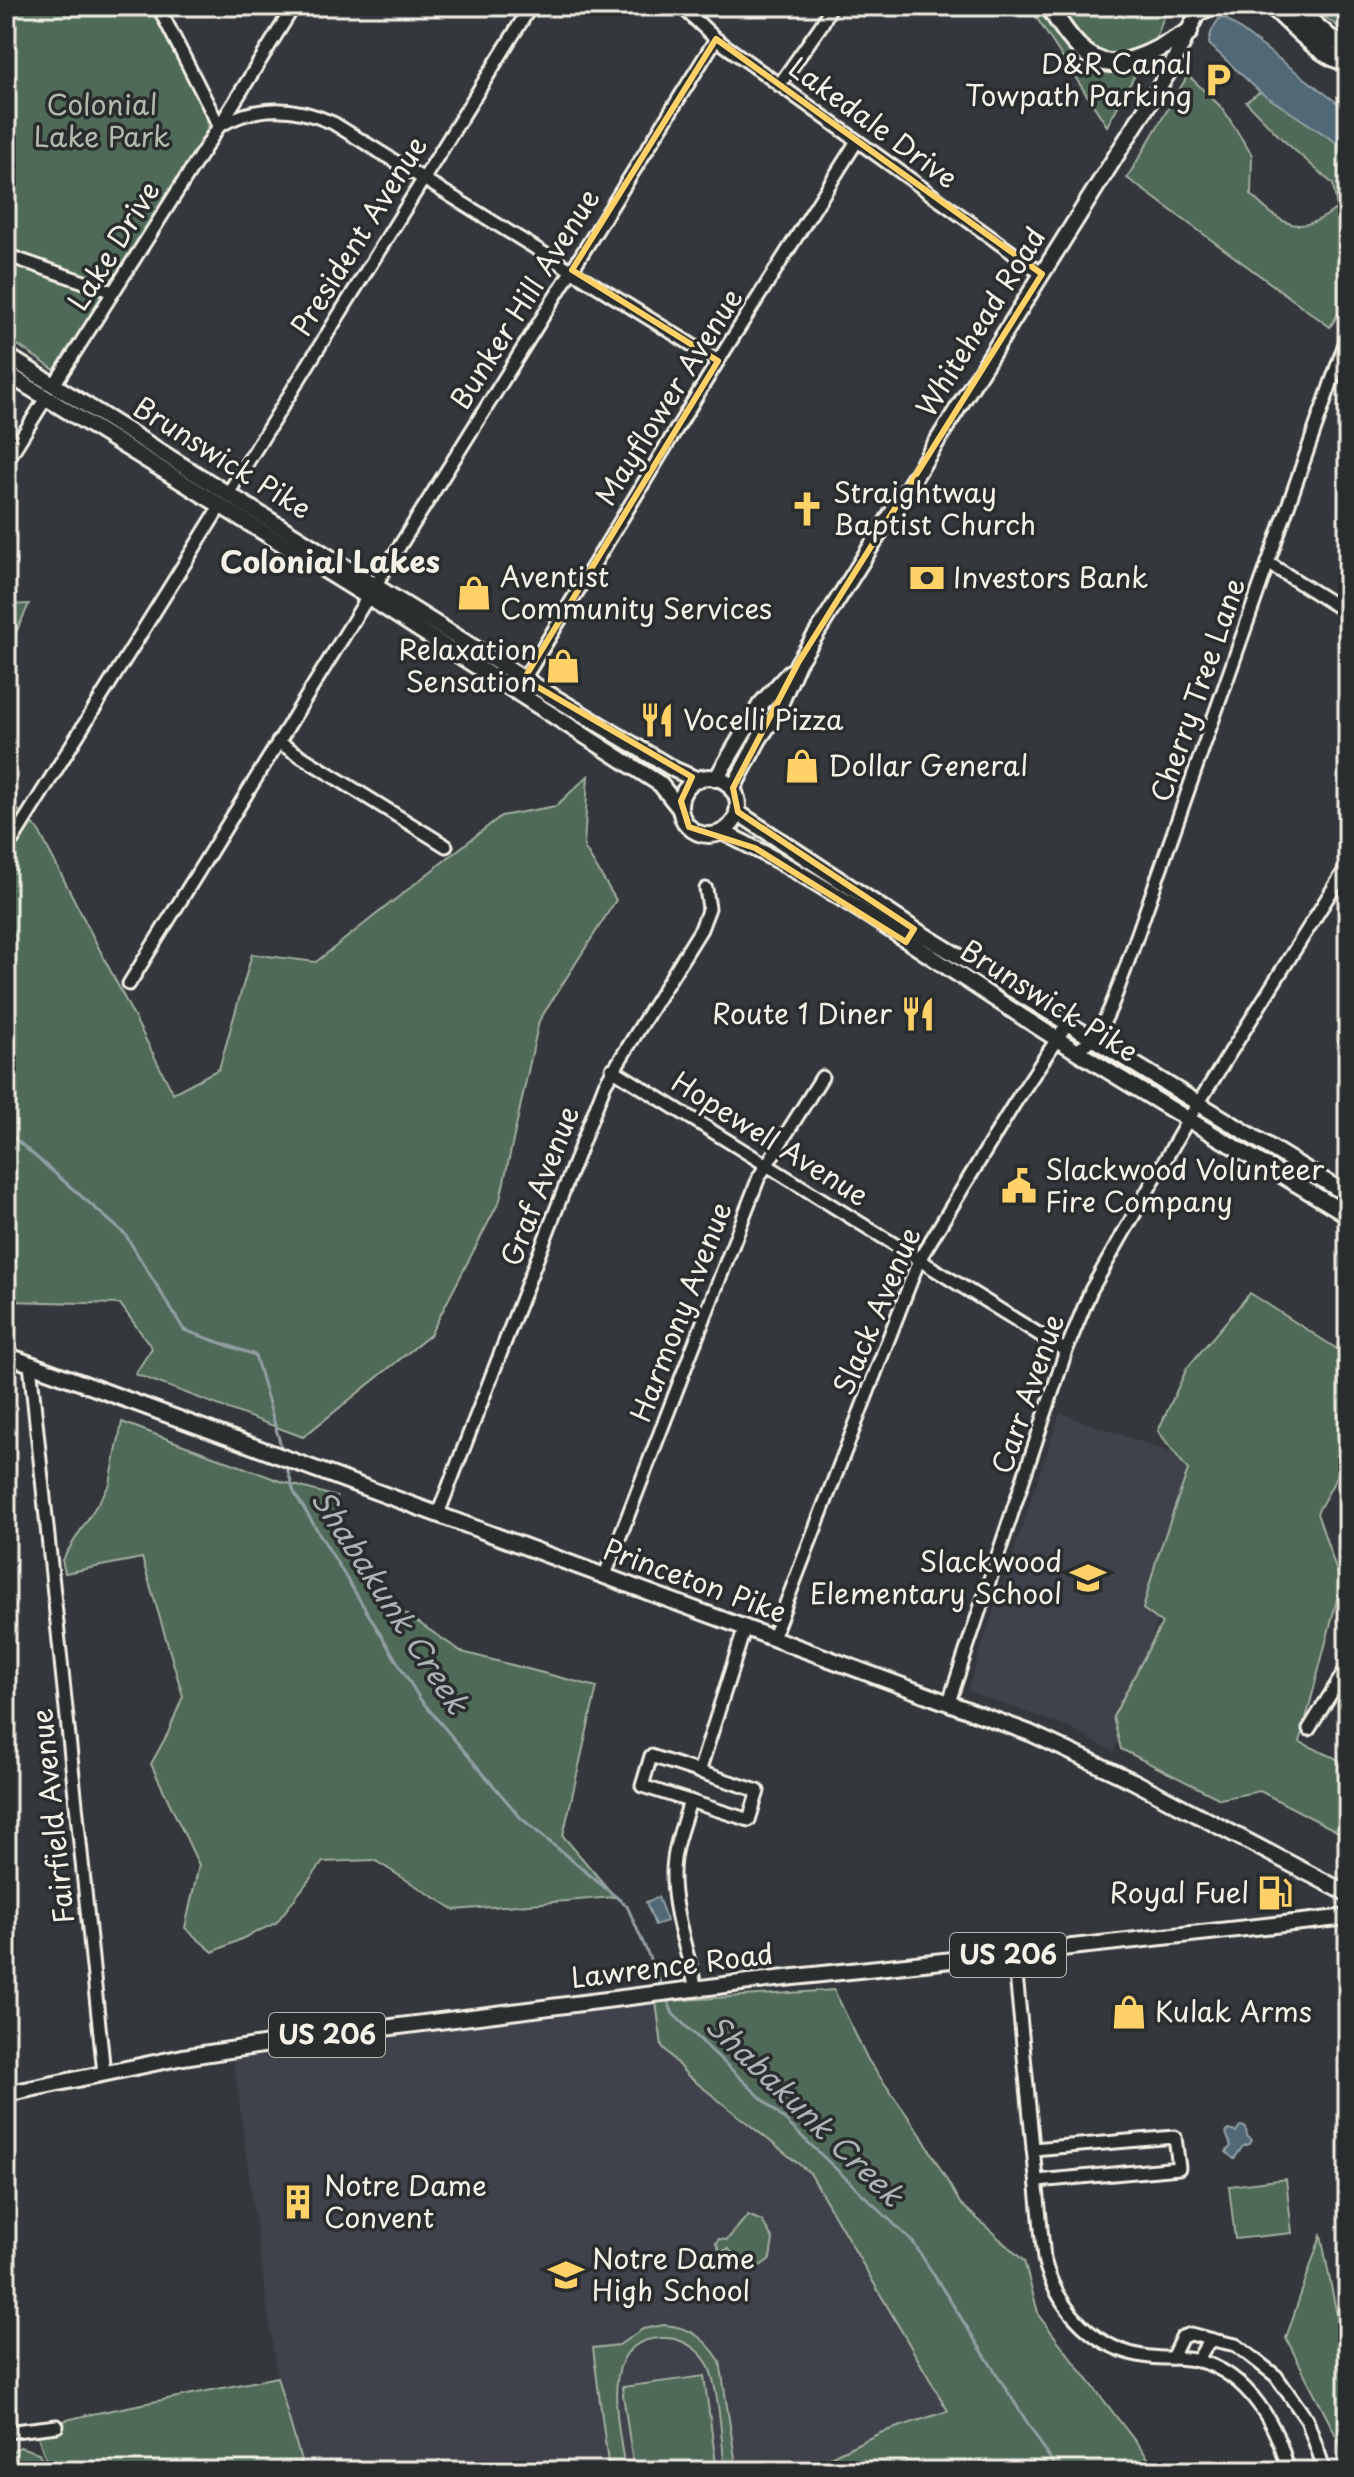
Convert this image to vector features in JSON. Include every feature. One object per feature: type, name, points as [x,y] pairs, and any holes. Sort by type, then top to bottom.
[{"type":"highway","points":[[1049,6],[1079,50],[1101,62],[1114,63],[1137,59],[1199,15]]},
{"type":"highway","points":[[1272,6],[1323,51],[1334,59],[1348,62]]},
{"type":"highway","points":[[1293,6],[1331,39],[1348,46]]},
{"type":"main road","name":"Whitehead Road","points":[[732,790],[775,716],[798,663],[1168,73],[1199,15]]},
{"type":"main road","name":"Brunswick Pike","points":[[6,355],[50,392]]},
{"type":"main road","name":"Brunswick Pike","points":[[6,373],[50,392],[372,591],[660,784],[680,809]]},
{"type":"main road","name":"Brunswick Pike","points":[[372,591],[675,770],[698,780]]},
{"type":"main road","name":"Whitehead Road","points":[[716,779],[760,705],[798,663]]},
{"type":"main road","points":[[716,779],[732,790],[737,801],[737,812],[734,821],[722,832],[708,835],[694,831],[685,821],[680,809],[686,787],[698,780],[716,779]]},
{"type":"main road","name":"Brunswick Pike","points":[[737,812],[1057,1039],[1343,1212]]},
{"type":"main road","name":"Brunswick Pike","points":[[722,832],[1094,1039],[1348,1195]]},
{"type":"main road","name":"Princeton Pike","points":[[6,1355],[949,1702],[1083,1756],[1348,1894]]},
{"type":"main road","name":"Lawrence Road","points":[[6,2094],[285,2041],[696,1989],[1348,1917]]},
{"type":"street","points":[[158,6],[219,126],[243,113],[262,109],[297,110],[333,123],[718,361]]},
{"type":"street","name":"Lake Drive","points":[[6,462],[294,6]]},
{"type":"street","name":"President Avenue","points":[[13,839],[531,6]]},
{"type":"street","name":"Lakedale Drive","points":[[681,6],[716,39],[1042,274]]},
{"type":"street","points":[[779,85],[831,6]]},
{"type":"street","name":"Bunker Hill Avenue","points":[[129,984],[716,39]]},
{"type":"street","name":"Mayflower Avenue","points":[[524,679],[718,361],[857,141]]},
{"type":"street","points":[[6,255],[113,292]]},
{"type":"street","name":"Cherry Tree Lane","points":[[1077,1051],[1094,1039],[1105,1021],[1125,970],[1348,335]]},
{"type":"street","points":[[1268,563],[1348,613]]},
{"type":"street","points":[[278,742],[446,846]]},
{"type":"street","name":"Carr Avenue","points":[[949,1702],[1066,1351],[1091,1290],[1189,1118],[1348,865]]},
{"type":"street","name":"Graf Avenue","points":[[438,1514],[612,1069],[701,929],[709,908],[706,889]]},
{"type":"street","name":"Slack Avenue","points":[[773,1637],[919,1260],[997,1131],[1067,1024]]},
{"type":"street","name":"Hopewell Avenue","points":[[612,1069],[1066,1351]]},
{"type":"street","name":"Harmony Avenue","points":[[605,1575],[765,1165],[822,1077]]},
{"type":"street","points":[[1343,1212],[1348,1195]]},
{"type":"street","name":"Fairfield Avenue","points":[[30,1364],[104,2073]]},
{"type":"street","points":[[699,1772],[745,1627]]},
{"type":"street","points":[[1309,1729],[1348,1666]]},
{"type":"street","points":[[651,1756],[699,1772],[758,1791],[749,1820],[642,1786],[651,1756]]},
{"type":"street","points":[[690,1801],[675,1851],[673,1875],[674,1893],[696,1989]]},
{"type":"street","points":[[1014,1954],[1046,2266],[1056,2293],[1072,2316],[1113,2346],[1150,2357],[1197,2361],[1232,2377],[1257,2402],[1278,2438],[1288,2471]]},
{"type":"street","points":[[1033,2149],[1175,2137],[1179,2168],[1037,2181]]},
{"type":"street","points":[[1172,2358],[1182,2337],[1191,2334],[1236,2345],[1276,2376],[1307,2420],[1325,2471]]},
{"type":"street","points":[[1197,2361],[1213,2340]]},
{"type":"street","points":[[6,2432],[57,2426]]},
{"type":"highlighted area","points":[[716,39],[1042,274],[798,663],[733,788],[738,812],[914,929],[906,942],[755,848],[689,827],[681,801],[692,777],[524,679],[718,361],[572,270]]},
{"type":"shaded area","name":"Slackwood Elementary School","points":[[1060,1413],[1209,1466],[1114,1752],[1070,1728],[967,1691]]},
{"type":"shaded area","name":"Notre Dame High School","points":[[656,2002],[662,2046],[687,2075],[810,2173],[948,2411],[880,2433],[801,2471],[304,2471],[277,2377],[233,2058]]},
{"type":"green space","name":"Colonial Lake Park","points":[[6,6],[150,6],[207,116],[208,128],[195,152],[56,371],[6,337]]},
{"type":"green space","points":[[1029,6],[1168,6],[1158,33],[1107,126]]},
{"type":"green space","points":[[1309,6],[1348,6],[1348,33],[1311,8]]},
{"type":"green space","points":[[1188,75],[1223,109],[1252,155],[1251,195],[1282,220],[1301,225],[1312,223],[1337,208],[1333,184],[1246,102],[1260,92],[1348,150],[1348,299],[1330,327],[1127,178]]},
{"type":"green space","points":[[29,604],[6,654],[6,605]]},
{"type":"green space","points":[[588,776],[584,847],[616,900],[539,1021],[500,1200],[430,1335],[303,1437],[135,1374],[152,1348],[120,1304],[8,1301],[6,798],[38,829],[173,1093],[219,1069],[252,954],[316,962],[501,816],[556,806]]},
{"type":"green space","points":[[1250,1293],[1348,1356],[1348,1462],[1317,1513],[1341,1584],[1300,1742],[1348,1764],[1348,1837],[1260,1791],[1220,1799],[1121,1749],[1113,1717],[1162,1623],[1143,1609],[1156,1561],[1188,1470],[1158,1431],[1187,1368]]},
{"type":"green space","points":[[122,1422],[280,1481],[337,1497],[346,1551],[366,1587],[462,1652],[597,1687],[563,1836],[615,1897],[455,1910],[374,1860],[323,1862],[276,1923],[213,1952],[185,1928],[199,1865],[151,1764],[183,1696],[142,1558],[65,1573],[62,1560],[110,1484]]},
{"type":"green space","points":[[834,1990],[868,2060],[921,2135],[960,2203],[1024,2261],[1039,2316],[1158,2471],[801,2471],[880,2433],[948,2411],[810,2173],[687,2075],[662,2046],[656,2002]]},
{"type":"green space","points":[[1286,2179],[1292,2233],[1235,2239],[1229,2186]]},
{"type":"green space","points":[[748,2215],[762,2221],[773,2239],[770,2259],[753,2271],[728,2249],[721,2252],[716,2243],[719,2239],[727,2240]]},
{"type":"green space","points":[[1321,2235],[1344,2351],[1348,2352],[1348,2471],[1344,2471],[1344,2451],[1286,2338]]},
{"type":"green space","points":[[664,2325],[682,2328],[697,2336],[720,2361],[737,2471],[725,2471],[717,2400],[707,2363],[690,2346],[667,2338],[644,2341],[629,2351],[620,2367],[616,2387],[617,2409],[625,2471],[609,2471],[593,2348],[619,2345],[643,2329]]},
{"type":"green space","points":[[704,2376],[717,2471],[634,2471],[622,2387]]},
{"type":"green space","points":[[277,2377],[304,2471],[50,2471],[35,2428],[87,2415]]},
{"type":"green space","points":[[20,2447],[39,2453],[46,2471],[6,2471],[6,2454]]},
{"type":"water","points":[[1225,18],[1348,111],[1348,150],[1260,92],[1209,44],[1215,25],[1219,19]]},
{"type":"water","points":[[658,1897],[667,1921],[655,1925],[646,1902]]},
{"type":"water","points":[[1240,2126],[1246,2127],[1247,2136],[1252,2140],[1243,2146],[1234,2159],[1226,2152],[1231,2146],[1226,2133],[1228,2130],[1236,2132]]},
{"type":"waterway","name":"Shabakunk Creek","points":[[6,1131],[125,1234],[184,1330],[255,1355],[283,1453]]},
{"type":"waterway","name":"Shabakunk Creek","points":[[286,1465],[294,1492],[420,1699],[521,1818],[627,1906],[662,1986]]},
{"type":"waterway","name":"Shabakunk Creek","points":[[666,1997],[673,2014],[913,2242],[1058,2471]]},
{"type":"place","name":"D&R Canal Towpath Parking","points":[[1218,80]]},
{"type":"place","name":"Straightway Baptist Church","points":[[807,509]]},
{"type":"place","name":"Investors Bank","points":[[927,578]]},
{"type":"place","name":"Aventist Community Services","points":[[474,593]]},
{"type":"place","name":"Relaxation Sensation","points":[[563,666]]},
{"type":"place","name":"Vocelli Pizza","points":[[657,720]]},
{"type":"place","name":"Dollar General","points":[[802,766]]},
{"type":"place","name":"Route 1 Diner","points":[[918,1014]]},
{"type":"place","name":"Slackwood Volunteer Fire Company","points":[[1019,1186]]},
{"type":"place","name":"Slackwood Elementary School","points":[[1088,1578]]},
{"type":"place","name":"Royal Fuel","points":[[1275,1893]]},
{"type":"place","name":"Kulak Arms","points":[[1129,2012]]},
{"type":"place","name":"Notre Dame Convent","points":[[298,2202]]},
{"type":"place","name":"Notre Dame High School","points":[[566,2275]]},
{"type":"district","name":"Colonial Lakes","points":[[330,563]]}]
